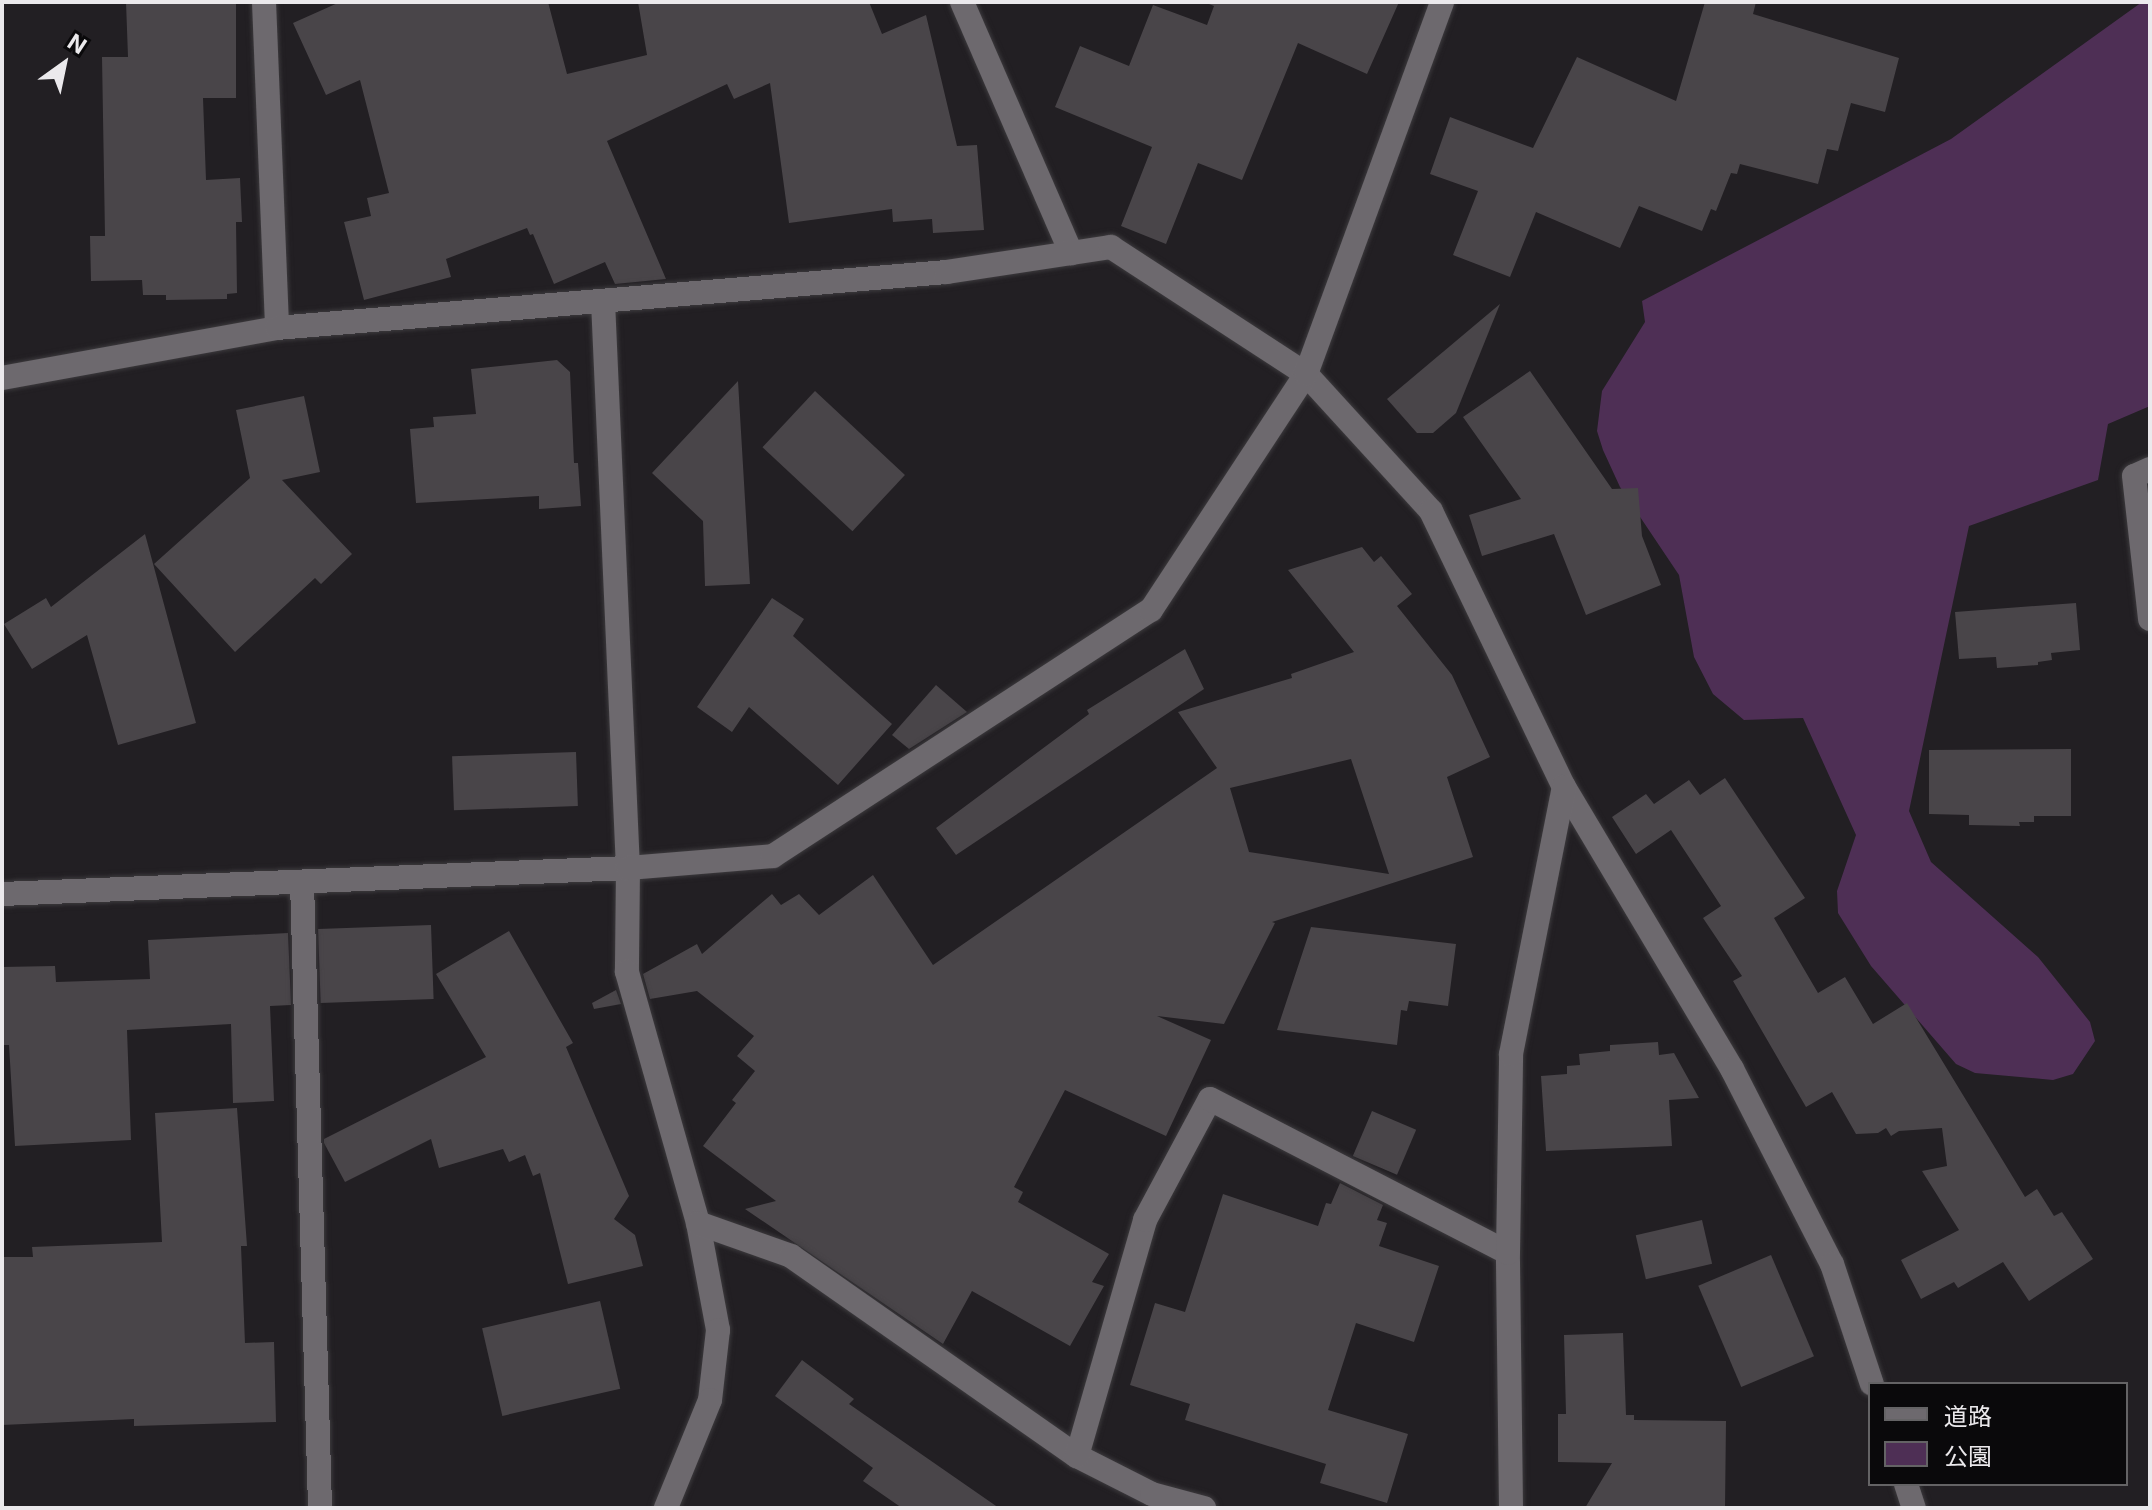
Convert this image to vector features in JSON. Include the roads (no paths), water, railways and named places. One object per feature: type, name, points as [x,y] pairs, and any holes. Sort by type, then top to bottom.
[{"type":"street","points":[[264,2],[277,328]]},
{"type":"street","points":[[962,2],[1071,253]]},
{"type":"street","points":[[2,894],[628,868],[773,856],[1151,610],[1306,374],[1442,2]]},
{"type":"street","points":[[2,378],[277,328],[946,272],[1111,247],[1306,374],[1431,511],[1564,787],[1732,1069],[1832,1264],[1871,1382]]},
{"type":"street","points":[[603,301],[628,868],[627,972],[698,1223],[718,1330],[710,1400],[666,1508]]},
{"type":"street","points":[[2150,469],[2134,476],[2150,619]]},
{"type":"street","points":[[1511,1508],[1508,1253],[1511,1054],[1564,787]]},
{"type":"street","points":[[302,882],[320,1508]]},
{"type":"street","points":[[1077,1456],[1145,1220],[1210,1099],[1508,1253]]},
{"type":"street","points":[[698,1223],[791,1256],[1077,1456],[1151,1501],[1204,1508]]},
{"type":"street","points":[[1907,1486],[1914,1508]]}]
